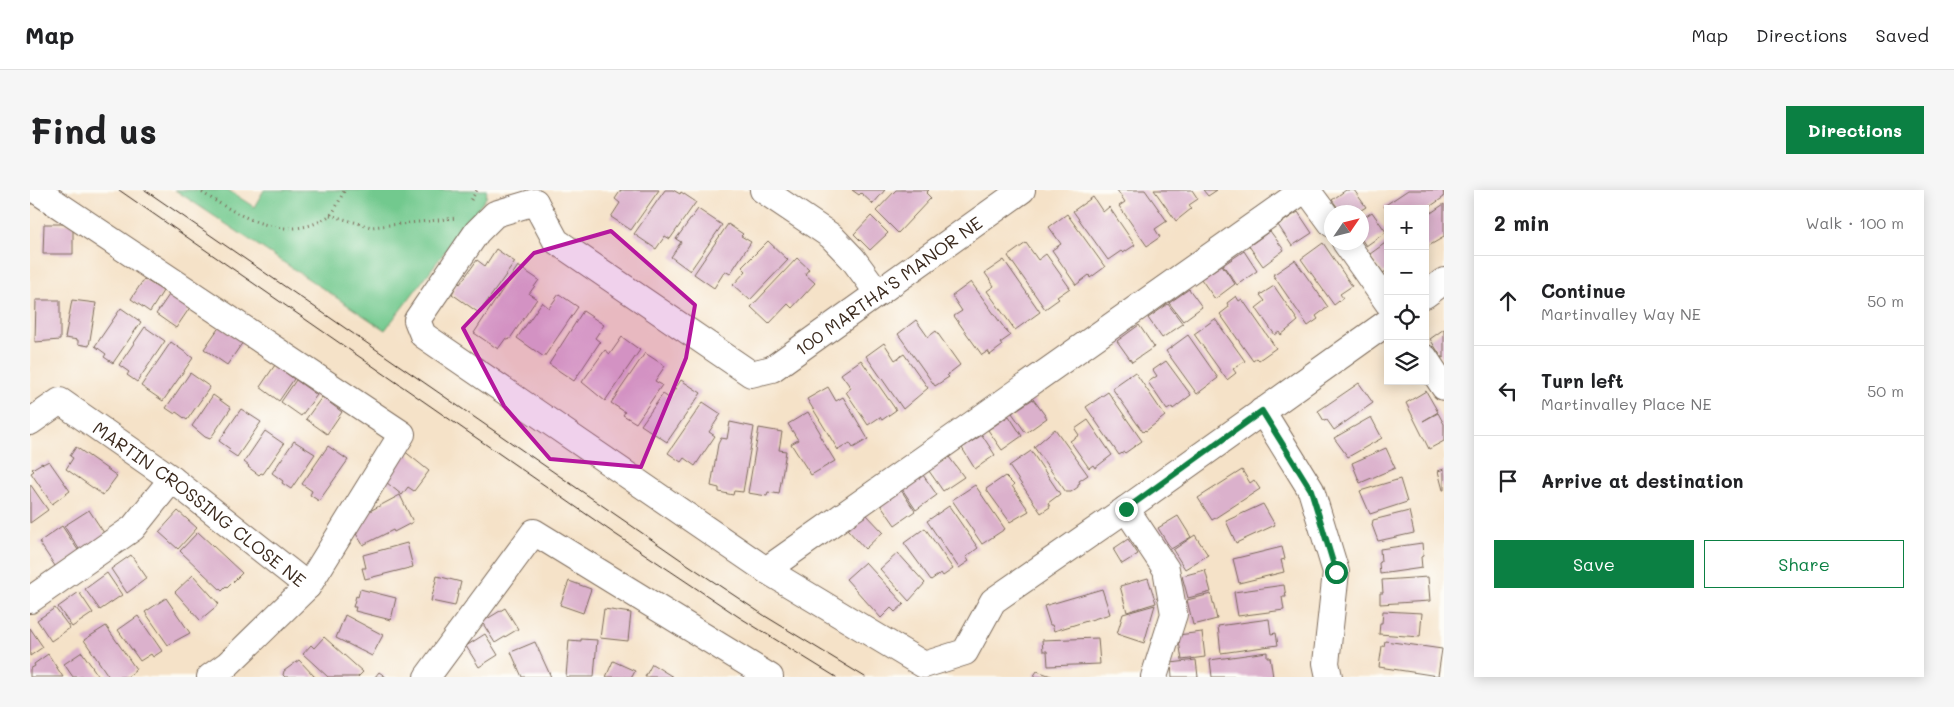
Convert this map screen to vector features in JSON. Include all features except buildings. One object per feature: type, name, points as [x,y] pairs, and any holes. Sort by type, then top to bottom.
[{"type":"street","points":[[36,190],[402,434],[308,586]]},
{"type":"street","points":[[763,190],[831,236],[853,260],[878,293]]},
{"type":"street","points":[[766,570],[1305,190],[1324,214]]},
{"type":"street","name":"100 MARTHA'S MANOR NE","points":[[536,196],[556,241],[751,374],[772,369],[1016,192]]},
{"type":"street","points":[[536,196],[495,214],[477,232],[417,320],[423,335],[766,570],[924,665],[965,652],[993,601],[1126,509],[1384,325]]},
{"type":"street","points":[[1351,250],[1384,297]]},
{"type":"street","points":[[1429,292],[1444,281]]},
{"type":"street","points":[[1429,364],[1444,387]]},
{"type":"street","name":"MARTIN CROSSING CLOSE NE","points":[[30,422],[60,401],[172,479],[308,586],[228,664],[210,677]]},
{"type":"street","points":[[1262,411],[1311,490],[1336,572],[1326,663],[1329,677]]},
{"type":"street","points":[[30,600],[133,528],[172,479]]},
{"type":"street","points":[[1126,509],[1166,570],[1174,614],[1154,677]]},
{"type":"street","points":[[427,677],[534,532],[770,677]]},
{"type":"path","points":[[198,190],[229,210],[258,223],[286,229],[308,226],[330,215],[344,190]]},
{"type":"path","points":[[330,215],[371,227],[461,218],[477,232]]},
{"type":"highlighted area","points":[[611,231],[695,305],[686,358],[641,467],[550,459],[504,406],[463,328],[534,253]]},
{"type":"green space","points":[[175,190],[228,190],[254,207],[264,190],[487,190],[486,198],[385,330]]},
{"type":"tram line","points":[[119,190],[612,532],[739,617],[836,677]]},
{"type":"tram line","points":[[145,190],[687,564],[765,616],[865,677]]},
{"type":"route","points":[[1126,509],[1262,411],[1311,490],[1336,572]]}]
